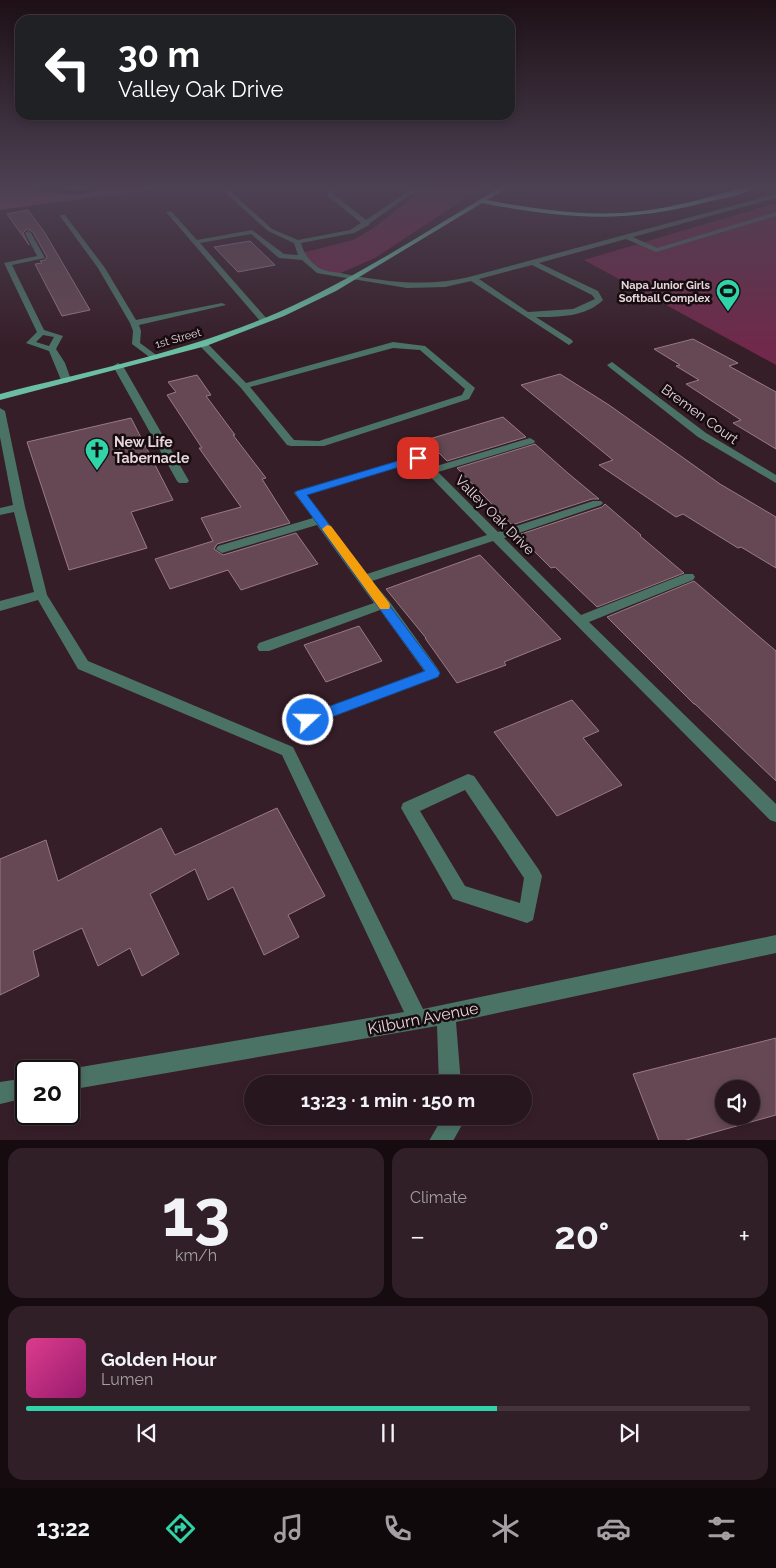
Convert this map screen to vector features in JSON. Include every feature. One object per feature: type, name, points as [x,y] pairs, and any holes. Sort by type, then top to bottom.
[{"type":"main road","name":"1st Street","points":[[0,397],[203,344],[334,290],[415,241]]},
{"type":"street","points":[[32,241],[41,258],[4,264],[41,332],[59,336],[52,349]]},
{"type":"street","points":[[81,241],[101,268],[134,323],[137,331],[136,344],[155,356]]},
{"type":"street","points":[[195,242],[200,241]]},
{"type":"street","points":[[264,241],[282,256],[304,258]]},
{"type":"street","points":[[301,241],[297,242],[304,258],[313,268],[372,281],[436,285],[473,279],[606,241]]},
{"type":"street","points":[[637,241],[656,250],[685,241]]},
{"type":"street","points":[[195,242],[264,320]]},
{"type":"street","points":[[527,314],[564,314],[598,300],[595,293],[532,262]]},
{"type":"street","points":[[473,279],[569,342]]},
{"type":"street","points":[[134,323],[222,305]]},
{"type":"street","points":[[41,332],[30,343],[52,349],[60,363],[66,380]]},
{"type":"street","points":[[203,344],[244,386],[291,443],[320,444],[466,397],[470,388],[422,348],[393,345],[244,386]]},
{"type":"street","name":"Bremen Court","points":[[612,365],[702,435],[776,480]]},
{"type":"street","points":[[118,366],[183,481]]},
{"type":"street","points":[[0,411],[19,507],[42,595],[83,665],[288,751],[418,1020]]},
{"type":"street","points":[[431,471],[530,442]]},
{"type":"street","name":"Valley Oak Drive","points":[[308,720],[433,673],[384,604],[300,493],[418,458],[776,816]]},
{"type":"street","points":[[365,579],[597,503]]},
{"type":"street","points":[[0,512],[19,507]]},
{"type":"street","points":[[222,549],[320,520]]},
{"type":"street","points":[[579,621],[690,577]]},
{"type":"street","points":[[0,606],[42,595]]},
{"type":"street","points":[[264,647],[384,604]]},
{"type":"street","points":[[468,781],[533,876],[527,914],[459,893],[410,808],[468,781]]},
{"type":"street","name":"Kilburn Avenue","points":[[80,1078],[418,1020],[776,944]]},
{"type":"street","points":[[446,1014],[449,1075]]},
{"type":"street","points":[[0,1093],[15,1090]]},
{"type":"street","points":[[440,1140],[451,1125]]},
{"type":"shaded area","points":[[348,241],[400,241],[375,258],[338,274],[313,268],[302,253]]},
{"type":"shaded area","name":"Napa Junior Girls Softball Complex","points":[[647,241],[776,241],[776,365],[584,260]]},
{"type":"building","points":[[38,241],[50,241],[90,310],[62,316],[35,264],[42,263],[40,261],[45,260],[47,257]]},
{"type":"building","points":[[250,241],[275,265],[238,272],[214,247]]},
{"type":"building","points":[[693,339],[738,363],[729,366],[776,392],[776,449],[733,423],[741,420],[686,384],[699,380],[676,366],[680,365],[654,349]]},
{"type":"building","points":[[560,374],[609,405],[720,484],[776,517],[776,568],[741,547],[738,548],[683,514],[676,517],[599,465],[613,460],[521,385]]},
{"type":"building","points":[[197,375],[211,395],[206,396],[266,478],[262,479],[290,523],[217,544],[214,549],[223,555],[296,533],[318,564],[241,590],[228,570],[170,589],[155,559],[213,541],[201,518],[241,507],[199,448],[202,448],[167,395],[176,392],[168,382]]},
{"type":"building","points":[[503,417],[526,437],[447,461],[426,440]]},
{"type":"building","name":"New Life Tabernacle","points":[[131,418],[173,500],[131,512],[147,548],[69,570],[27,442]]},
{"type":"building","points":[[535,444],[599,499],[592,499],[512,525],[457,468]]},
{"type":"building","points":[[605,504],[684,573],[597,607],[555,567],[551,568],[523,540],[526,539],[521,534],[602,507]]},
{"type":"building","points":[[480,555],[561,639],[504,662],[506,665],[457,683],[426,638],[386,589]]},
{"type":"building","points":[[694,581],[776,651],[776,781],[694,704],[607,617]]},
{"type":"building","points":[[359,626],[382,661],[326,682],[304,645]]},
{"type":"building","points":[[572,700],[599,731],[583,738],[622,785],[557,816],[494,732]]},
{"type":"building","points":[[277,808],[325,896],[288,915],[299,937],[264,955],[233,887],[208,900],[195,869],[150,894],[179,954],[142,976],[130,948],[98,966],[82,928],[33,951],[39,976],[0,995],[0,859],[46,840],[58,881],[161,828],[175,855]]},
{"type":"building","points":[[776,1038],[776,1115],[760,1119],[760,1080],[715,1080],[715,1125],[740,1125],[687,1140],[659,1140],[633,1074]]},
{"type":"slow traffic","points":[[327,529],[384,606]]},
{"type":"place","name":"Napa Junior Girls Softball Complex","points":[[728,312]]},
{"type":"place","name":"New Life Tabernacle","points":[[97,471]]},
{"type":"route","points":[[308,720],[433,673],[384,604],[300,493],[418,458]]}]
